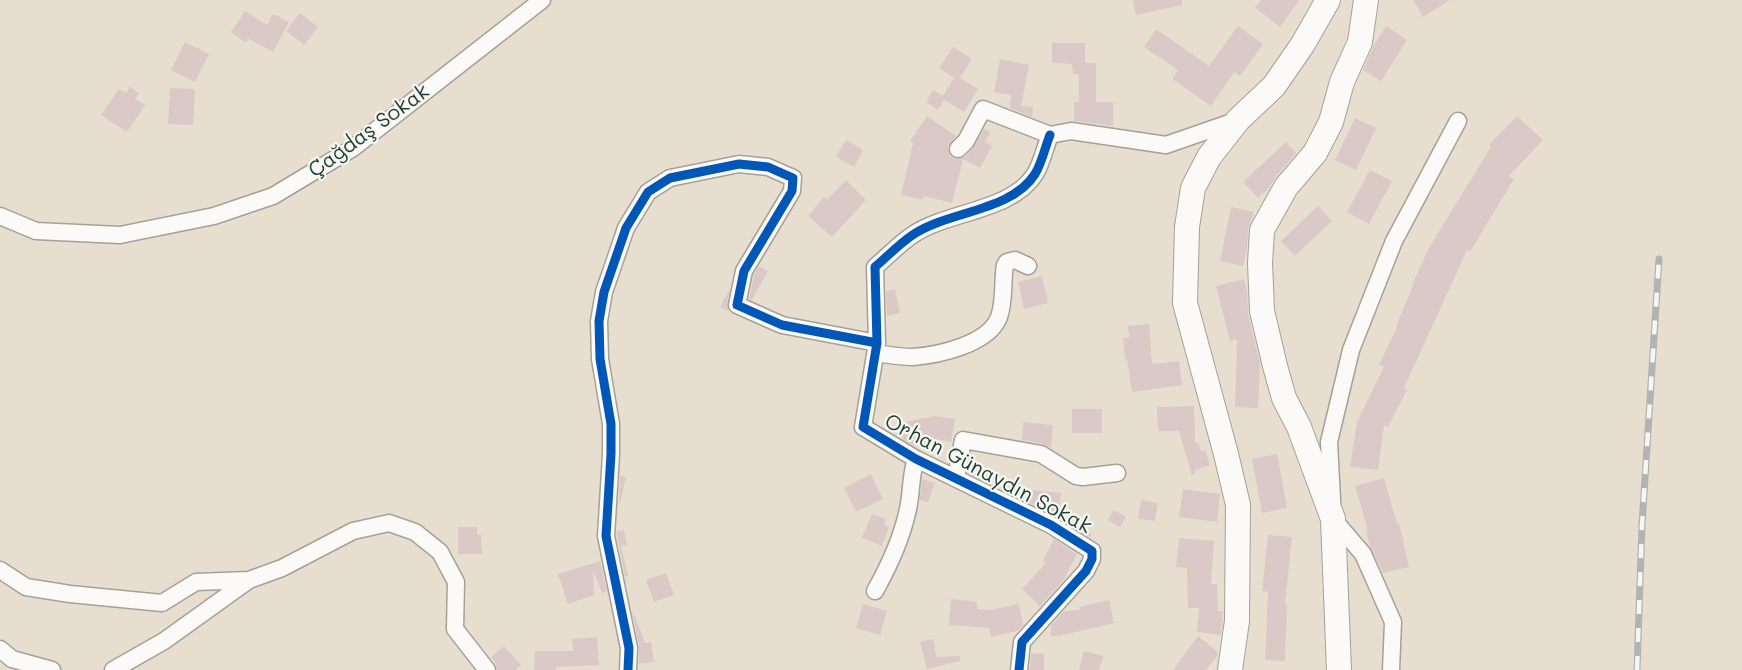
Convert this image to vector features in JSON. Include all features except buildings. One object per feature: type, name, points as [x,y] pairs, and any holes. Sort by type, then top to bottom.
[{"type":"main road","points":[[1230,670],[1237,621],[1238,505],[1185,303],[1187,227],[1193,188],[1209,157],[1238,120],[1274,86],[1303,44],[1328,0]]},
{"type":"main road","points":[[1339,670],[1333,519],[1299,427],[1284,398],[1262,311],[1260,263],[1262,230],[1286,186],[1315,153],[1331,122],[1342,82],[1360,42],[1366,0]]},
{"type":"street","name":"Çağdaş Sokak","points":[[0,216],[36,231],[120,235],[214,216],[273,196],[353,148],[542,0]]},
{"type":"street","points":[[958,149],[966,141],[983,109],[1050,135],[1071,131],[1166,146],[1238,120]]},
{"type":"street","points":[[1391,670],[1393,622],[1363,554],[1333,519],[1329,442],[1351,350],[1394,242],[1458,121]]},
{"type":"street","name":"Orhan Günaydın Sokak","points":[[1019,670],[1022,642],[1086,571],[1092,559],[1092,551],[1051,525],[916,459],[863,427],[877,348],[875,267],[914,234],[946,220],[987,207],[1021,190],[1036,173],[1050,135]]},
{"type":"street","points":[[628,670],[629,648],[606,536],[611,454],[610,424],[600,359],[599,321],[604,292],[626,228],[648,192],[670,178],[739,164],[768,167],[793,178],[792,191],[744,272],[736,305],[782,325],[877,348],[897,356],[914,357],[956,348],[976,340],[990,330],[998,319],[1005,266],[1008,262],[1015,260],[1028,266]]},
{"type":"street","points":[[956,478],[963,440],[1041,454],[1076,476],[1117,473]]},
{"type":"street","points":[[875,591],[891,563],[908,509],[912,472],[916,459]]},
{"type":"street","points":[[113,670],[164,641],[249,580],[282,568],[353,531],[389,523],[415,532],[440,552],[456,582],[455,629],[487,670]]},
{"type":"street","points":[[0,570],[26,587],[70,594],[162,603],[196,582],[249,580]]},
{"type":"street","points":[[4,658],[30,667],[52,670]]},
{"type":"railway","points":[[1637,670],[1642,525],[1659,259]]},
{"type":"cycle path","points":[[1019,670],[1022,642],[1086,571],[1092,559],[1092,551],[1051,525],[916,459],[863,427],[877,343],[875,267],[899,245],[928,226],[996,203],[1025,186],[1035,174],[1042,160],[1050,135]]},
{"type":"cycle path","points":[[628,670],[629,648],[606,536],[611,424],[600,359],[599,321],[604,292],[626,228],[648,192],[670,178],[739,164],[768,167],[793,178],[792,191],[744,271],[737,305],[782,325],[877,343]]}]
